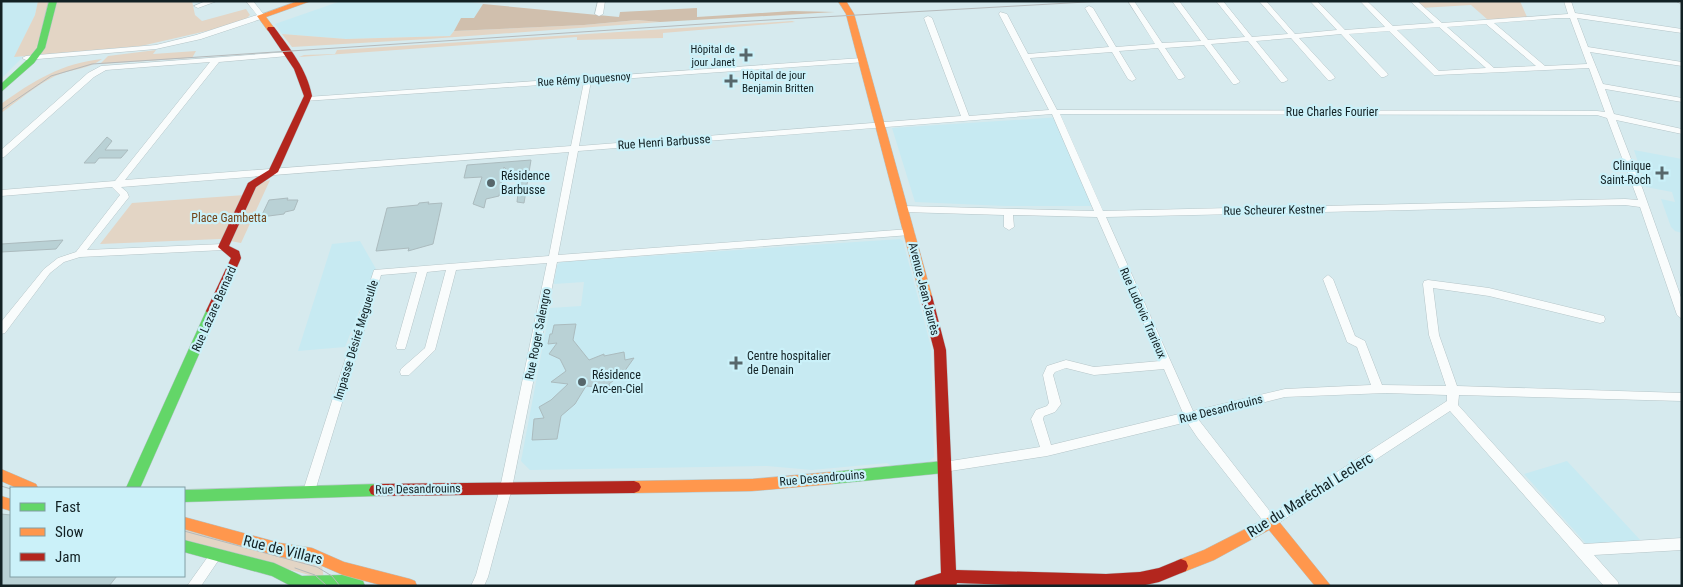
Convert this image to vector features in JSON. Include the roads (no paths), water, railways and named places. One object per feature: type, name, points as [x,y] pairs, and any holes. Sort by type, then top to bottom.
[{"type":"street","points":[[1,89],[30,58],[47,23],[53,1]]},
{"type":"street","points":[[198,6],[214,1]]},
{"type":"street","points":[[249,1],[291,58],[307,88],[307,99],[273,172]]},
{"type":"street","points":[[1,83],[30,58],[156,47],[198,36],[307,1]]},
{"type":"street","points":[[599,14],[602,1]]},
{"type":"street","name":"Avenue Jean Jaurès","points":[[842,1],[850,14],[904,209],[940,356],[949,581]]},
{"type":"street","points":[[1175,1],[1236,82]]},
{"type":"street","points":[[1219,1],[1284,80]]},
{"type":"street","points":[[1262,1],[1331,78]]},
{"type":"street","points":[[1313,1],[1384,75]]},
{"type":"street","points":[[1363,1],[1437,73],[1592,66]]},
{"type":"street","points":[[1412,1],[1492,70]]},
{"type":"street","points":[[1568,1],[1644,204],[1682,315]]},
{"type":"street","points":[[1131,2],[1181,77]]},
{"type":"street","points":[[1089,8],[1132,79]]},
{"type":"street","name":"Rue Ludovic Trarieux","points":[[1003,14],[1054,112],[1190,417],[1201,434],[1324,586]]},
{"type":"street","points":[[1025,56],[1573,16],[1682,31]]},
{"type":"street","points":[[928,18],[966,118]]},
{"type":"street","points":[[1487,21],[1542,67]]},
{"type":"street","points":[[1585,49],[1682,64]]},
{"type":"street","points":[[1,155],[91,75],[101,69],[112,66],[217,59],[291,58]]},
{"type":"street","points":[[79,254],[124,196],[116,188],[117,184],[217,59]]},
{"type":"street","name":"Rue Rémy Duquesnoy","points":[[307,99],[862,60]]},
{"type":"street","name":"Rue Roger Salengro","points":[[477,586],[482,577],[506,488],[588,79]]},
{"type":"street","points":[[1599,86],[1682,100]]},
{"type":"street","name":"Rue Henri Barbusse","points":[[1,193],[1054,112]]},
{"type":"street","name":"Rue Charles Fourier","points":[[1054,112],[1610,114],[1682,132]]},
{"type":"street","name":"Rue Lazare Bernard","points":[[133,487],[236,258],[235,254],[223,248],[251,187],[273,172]]},
{"type":"street","name":"Rue Scheurer Kestner","points":[[904,209],[1100,214],[1625,202],[1644,204]]},
{"type":"street","points":[[1008,212],[1009,227]]},
{"type":"street","name":"Impasse Désiré Megueulle","points":[[308,491],[377,272],[910,232]]},
{"type":"street","points":[[1,330],[50,268],[79,254],[223,248]]},
{"type":"street","points":[[405,372],[430,350],[452,267]]},
{"type":"street","points":[[401,346],[423,269]]},
{"type":"street","points":[[1328,279],[1350,339],[1361,344],[1378,389]]},
{"type":"street","points":[[1600,319],[1490,292],[1428,284],[1435,340],[1453,391],[1454,400],[1451,406],[1613,586]]},
{"type":"street","points":[[1047,451],[1038,419],[1040,413],[1051,409],[1055,404],[1048,375],[1051,369],[1066,364],[1094,371],[1167,365]]},
{"type":"street","name":"Rue Desandrouins","points":[[185,496],[308,491],[752,485],[944,467],[1047,451],[1285,394],[1378,389],[1453,391]]},
{"type":"street","points":[[1453,391],[1682,397]]},
{"type":"street","name":"Rue du Maréchal Leclerc","points":[[921,586],[949,581],[1106,581],[1140,583],[1209,556],[1271,522],[1451,406]]},
{"type":"street","points":[[1,475],[29,487]]},
{"type":"street","name":"Rue de Villars","points":[[185,523],[280,550],[312,555],[343,568],[410,586]]},
{"type":"street","points":[[1581,550],[1682,544]]},
{"type":"street","name":"Rue de Villars","points":[[185,546],[274,570],[300,582],[342,582],[358,586]]},
{"type":"street","points":[[194,586],[216,555]]},
{"type":"tram line","points":[[1,110],[51,76],[92,64],[734,22],[1104,1]]},
{"type":"tram line","points":[[1,486],[10,489]]},
{"type":"tram line","points":[[185,531],[317,567],[332,576],[340,586]]},
{"type":"tram line","points":[[295,568],[315,575],[327,586]]},
{"type":"place","name":"Hôpital de jour Janet","points":[[746,55]]},
{"type":"place","name":"Hôpital de jour Benjamin Britten","points":[[731,81]]},
{"type":"place","name":"Clinique Saint-Roch","points":[[1662,173]]},
{"type":"place","name":"Résidence Barbusse","points":[[491,183]]},
{"type":"place","name":"Centre hospitalier de Denain","points":[[736,363]]},
{"type":"place","name":"Résidence Arc-en-Ciel","points":[[582,382]]},
{"type":"park label","name":"Place Gambetta","points":[[229,218]]}]
